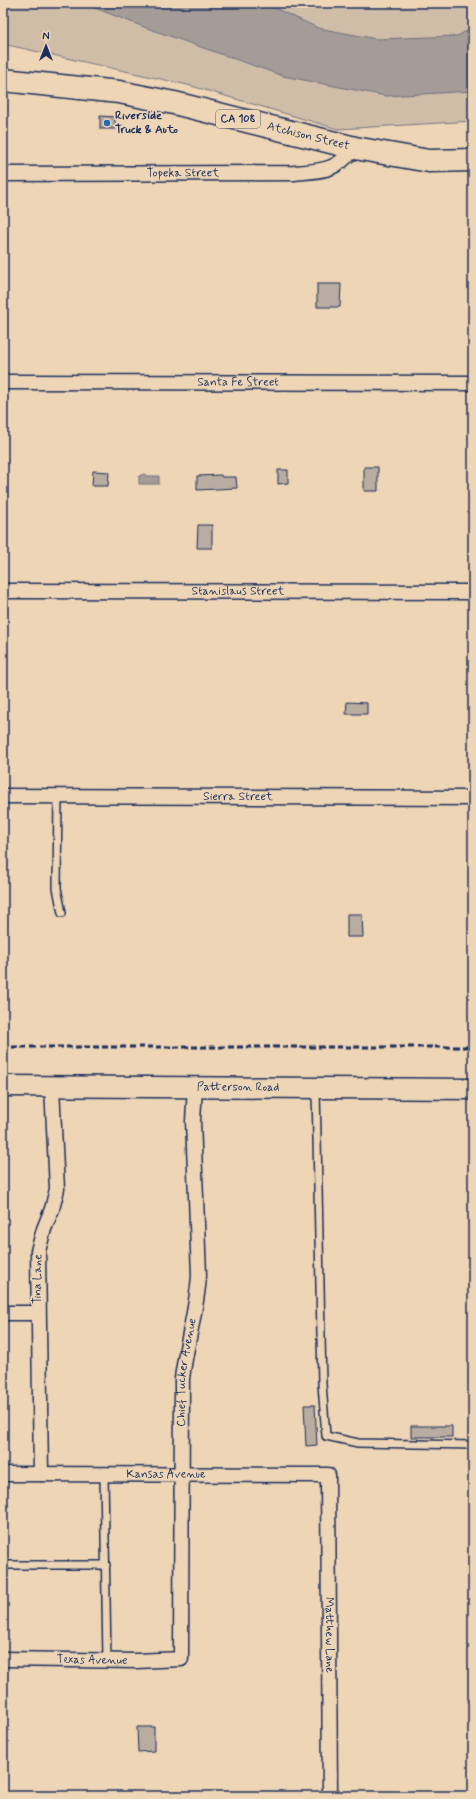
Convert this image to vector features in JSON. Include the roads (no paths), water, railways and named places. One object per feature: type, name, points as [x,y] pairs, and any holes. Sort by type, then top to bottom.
[{"type":"main road","name":"Atchison Street","points":[[3,80],[119,92],[174,103],[355,148],[428,161],[473,160]]},
{"type":"main road","name":"Patterson Road","points":[[3,1086],[473,1089]]},
{"type":"street","name":"Topeka Street","points":[[3,174],[294,173],[328,170],[344,161],[355,148]]},
{"type":"street","name":"Santa Fe Street","points":[[3,382],[473,383]]},
{"type":"street","name":"Stanislaus Street","points":[[3,591],[473,592]]},
{"type":"street","name":"Sierra Street","points":[[3,796],[473,798]]},
{"type":"street","name":"Tina Lane","points":[[40,1474],[38,1251],[57,1189],[52,1087]]},
{"type":"street","name":"Chief Tucker Avenue","points":[[182,1659],[182,1379],[185,1352],[197,1300],[198,1281],[193,1121],[195,1087]]},
{"type":"street","points":[[3,1313],[38,1313]]},
{"type":"street","name":"Kansas Avenue","points":[[3,1474],[328,1475]]},
{"type":"street","name":"Matthew Lane","points":[[328,1475],[330,1796]]},
{"type":"street","name":"Texas Avenue","points":[[3,1659],[107,1661],[182,1659]]},
{"type":"lane","points":[[58,796],[57,888],[62,913]]},
{"type":"lane","points":[[316,1088],[322,1384],[326,1436],[358,1444],[473,1445]]},
{"type":"lane","points":[[104,1474],[107,1661]]},
{"type":"lane","points":[[3,1565],[106,1565]]},
{"type":"railway","points":[[3,1047],[473,1047]]},
{"type":"place","name":"Riverside Truck & Auto","points":[[107,123]]}]
